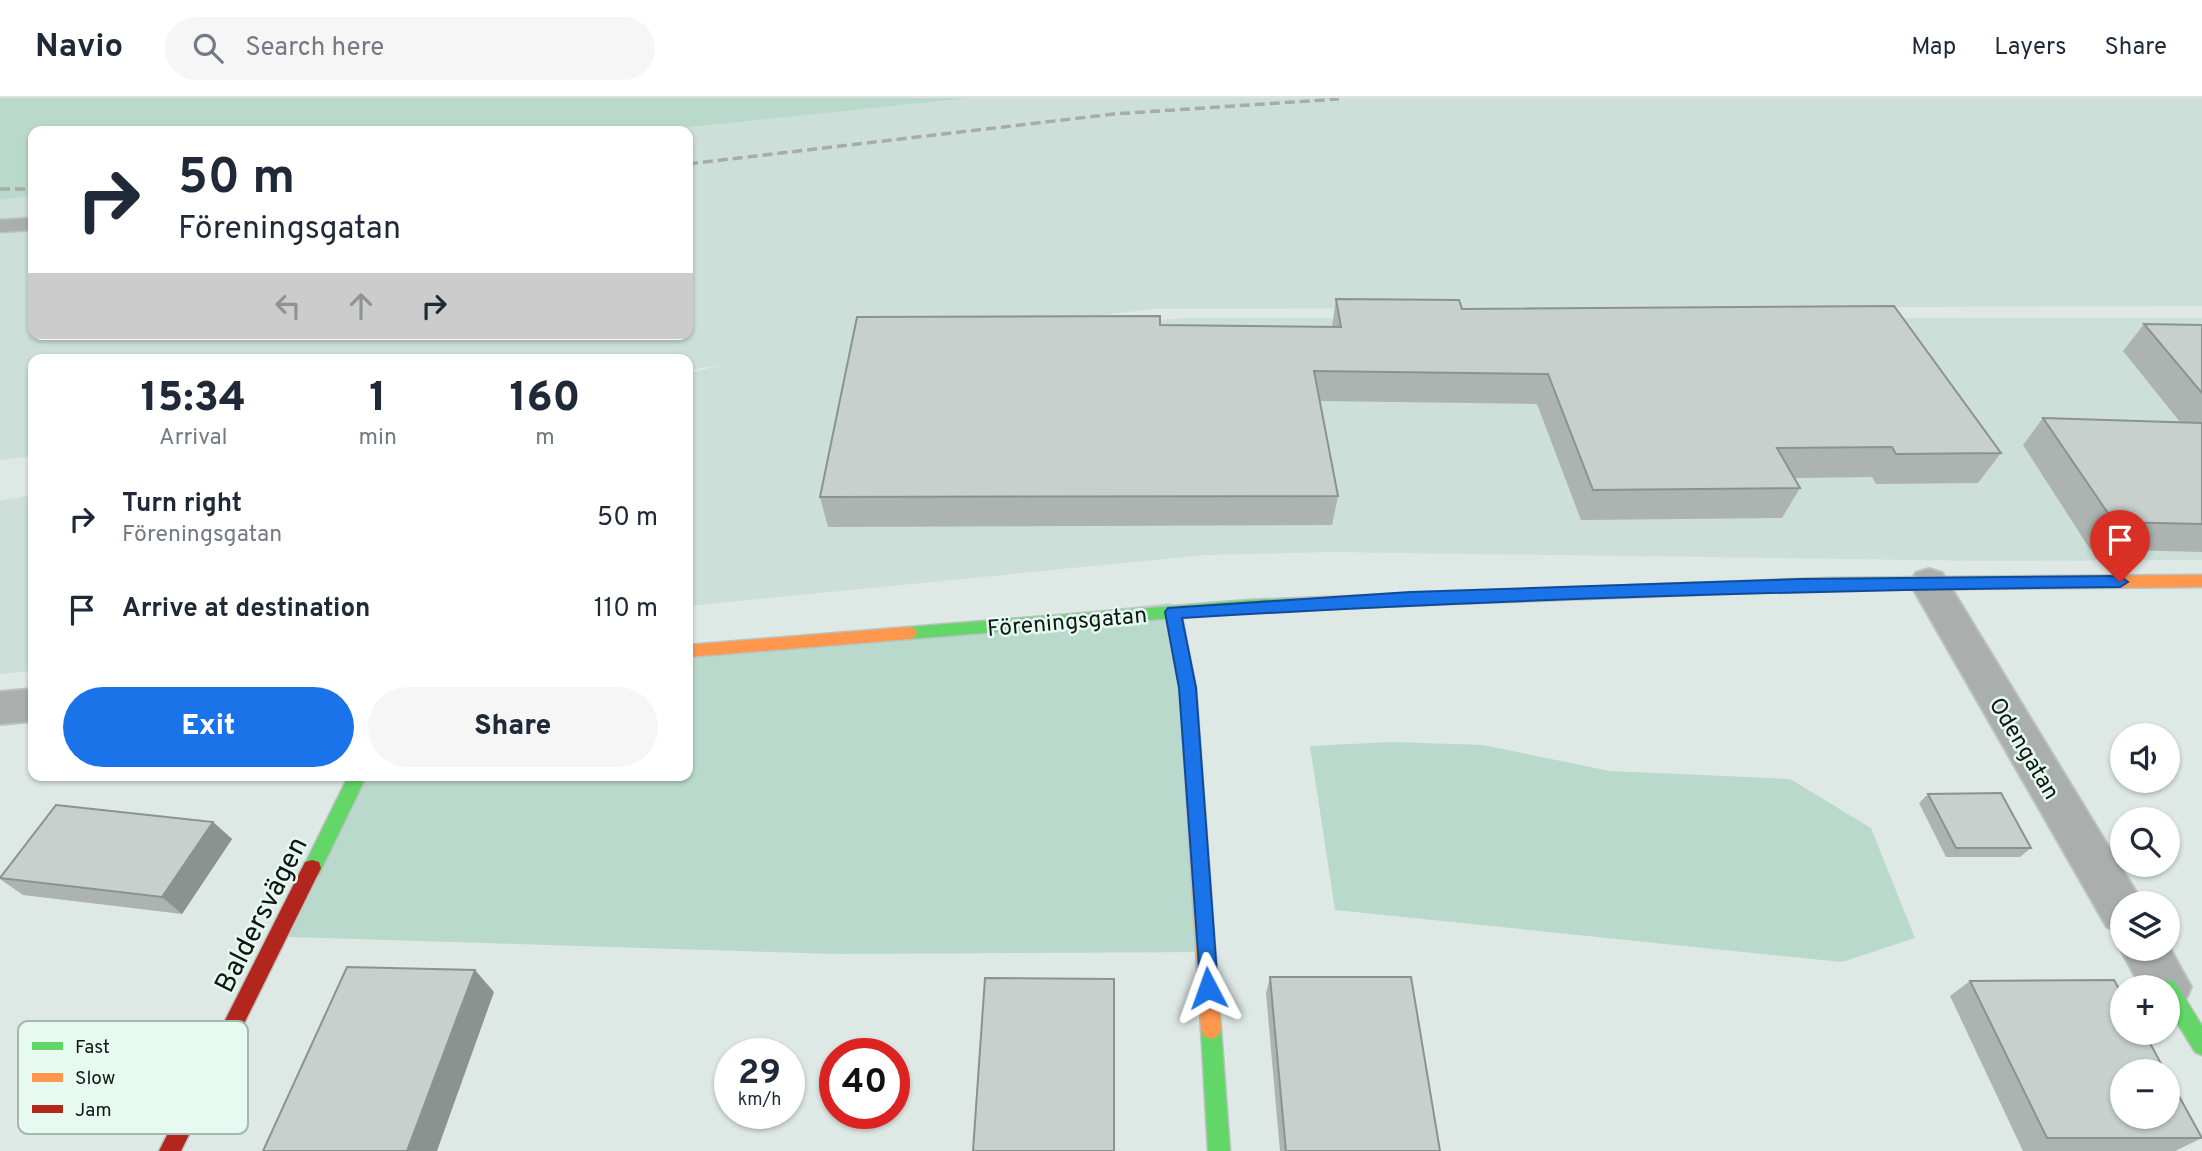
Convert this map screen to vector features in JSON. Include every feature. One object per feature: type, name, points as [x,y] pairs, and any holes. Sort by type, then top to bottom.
[{"type":"street","name":"Föreningsgatan","points":[[693,651],[1173,612],[1410,598],[1928,583],[2202,581]]},
{"type":"street","name":"Odengatan","points":[[1928,583],[2111,891]]},
{"type":"street","points":[[1173,612],[1188,688],[1219,1151]]},
{"type":"street","points":[[0,708],[28,705]]},
{"type":"street","name":"Baldersvägen","points":[[235,1021],[355,781]]},
{"type":"street","points":[[2180,1008],[2202,1045]]},
{"type":"street","name":"Baldersvägen","points":[[170,1151],[178,1134]]},
{"type":"lane","points":[[0,226],[28,223]]},
{"type":"shaded area","points":[[970,98],[2202,98],[2202,306],[1151,309],[982,331],[1191,318],[2202,318],[2202,560],[1992,561],[1333,552],[1204,555],[693,606],[693,372],[724,365],[693,369],[693,354],[28,354],[28,457],[0,460],[0,200],[28,197],[28,340],[693,340],[693,127]]},
{"type":"shaded area","points":[[28,496],[28,671],[0,674],[0,501]]},
{"type":"green space","points":[[0,98],[970,98],[693,127],[28,126],[28,197],[0,200]]},
{"type":"green space","points":[[1171,603],[1215,952],[838,954],[289,937],[353,781],[693,781],[693,651]]},
{"type":"green space","points":[[1392,742],[1483,745],[1610,771],[1790,779],[1871,828],[1915,938],[1842,962],[1335,910],[1310,746]]},
{"type":"building","points":[[1336,299],[1459,300],[1462,309],[1894,306],[2001,453],[1896,454],[1892,447],[1777,448],[1800,488],[1593,490],[1548,374],[1314,371],[1338,496],[820,497],[857,317],[1160,316],[1160,325],[1341,327]]},
{"type":"building","points":[[2144,324],[2202,325],[2202,393]]},
{"type":"building","points":[[2043,418],[2202,423],[2202,524],[2114,522]]},
{"type":"building","points":[[2001,793],[2031,848],[1956,848],[1928,794]]},
{"type":"building","points":[[56,805],[213,822],[162,897],[0,878]]},
{"type":"building","points":[[347,967],[475,970],[407,1151],[263,1151]]},
{"type":"building","points":[[1270,977],[1411,977],[1440,1151],[1286,1151]]},
{"type":"building","points":[[985,978],[1114,979],[1114,1151],[973,1151]]},
{"type":"building","points":[[2110,980],[2110,1045],[2151,1045],[2159,1059],[2110,1059],[2110,1129],[2180,1129],[2180,1098],[2202,1138],[2047,1138],[1970,981]]},
{"type":"railway","points":[[693,163],[1114,114],[1339,99]]},
{"type":"railway","points":[[0,189],[28,189]]},
{"type":"traffic: fast","points":[[1638,591],[1829,584],[2064,582]]},
{"type":"traffic: fast","points":[[909,633],[1249,606],[1476,597]]},
{"type":"traffic: fast","points":[[312,868],[355,781]]},
{"type":"traffic: fast","points":[[2180,1009],[2202,1045]]},
{"type":"traffic: fast","points":[[1211,1029],[1219,1151]]},
{"type":"traffic: slow","points":[[2064,582],[2202,581]]},
{"type":"traffic: slow","points":[[1173,612],[1188,688],[1211,1029]]},
{"type":"traffic: slow","points":[[693,651],[909,633]]},
{"type":"traffic: jam","points":[[1476,597],[1638,591]]},
{"type":"traffic: jam","points":[[235,1021],[312,868]]},
{"type":"traffic: jam","points":[[170,1151],[179,1134]]},
{"type":"route","points":[[1208,988],[1188,688],[1173,612],[1410,598],[1801,585],[2120,582]]}]
